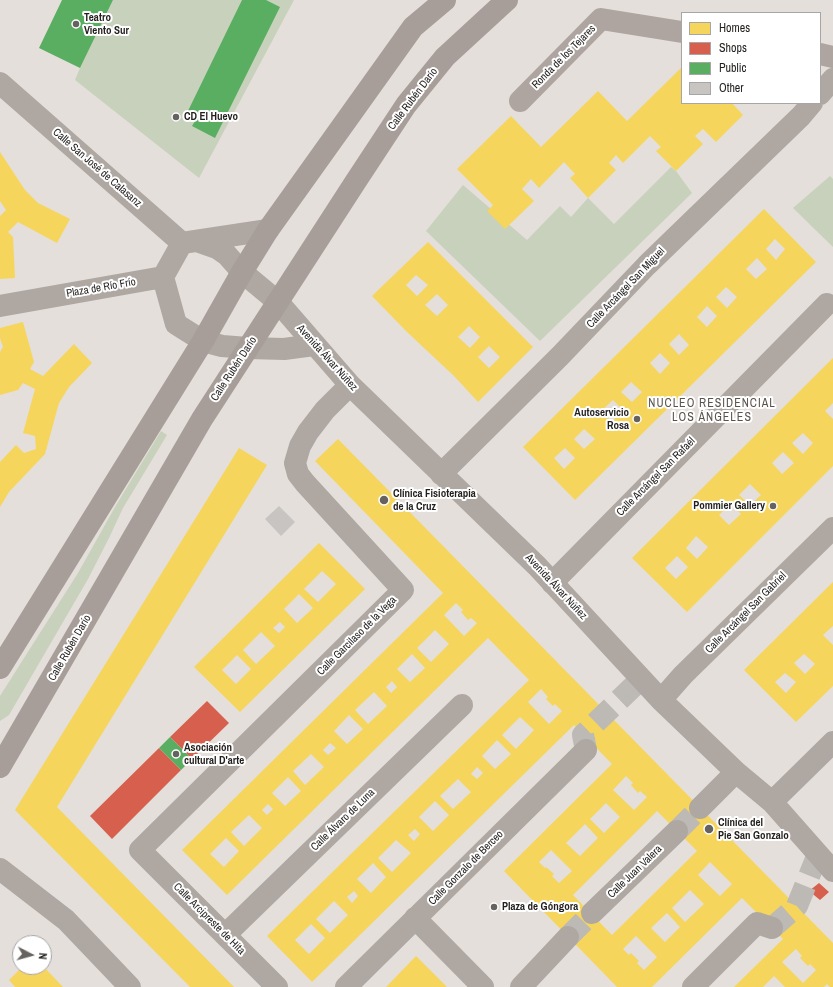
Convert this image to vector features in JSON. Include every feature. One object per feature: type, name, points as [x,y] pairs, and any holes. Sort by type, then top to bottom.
[{"type":"main road","points":[[0,668],[204,341],[242,272],[268,230],[413,27],[445,0]]},
{"type":"main road","name":"Calle Rubén Darío","points":[[0,766],[9,740],[202,419],[406,105],[445,58],[507,0]]},
{"type":"street","name":"Ronda de los Tejares","points":[[520,101],[601,19],[681,32]]},
{"type":"street","points":[[821,54],[833,57]]},
{"type":"street","points":[[821,93],[833,79]]},
{"type":"street","name":"Calle San José de Calasanz","points":[[0,83],[190,242],[217,248],[227,255],[242,272],[278,302]]},
{"type":"street","name":"Calle Arcángel San Miguel","points":[[441,474],[560,356],[647,265],[801,116],[811,104]]},
{"type":"street","points":[[268,230],[190,242],[163,277],[176,324],[204,341],[222,346],[284,349],[314,345]]},
{"type":"street","name":"Plaza de Río Frío","points":[[0,306],[163,277]]},
{"type":"street","name":"Avenida Álvar Núñez","points":[[278,302],[350,385],[538,566],[661,700],[736,772],[772,802],[833,871]]},
{"type":"street","name":"Calle Arcángel San Rafaél","points":[[552,583],[827,304]]},
{"type":"street","name":"Calle Garcilaso de la Vega","points":[[140,850],[403,590],[305,483],[298,474],[295,463],[300,446],[308,432],[325,410],[350,385]]},
{"type":"street","name":"Calle Arcángel San Gabriel","points":[[661,700],[683,675],[833,528]]},
{"type":"street","name":"Calle Álvaro de Luna","points":[[225,935],[462,705]]},
{"type":"street","points":[[772,802],[833,742]]},
{"type":"street","name":"Calle Gonzalo de Berceo","points":[[346,987],[586,750]]},
{"type":"street","points":[[700,808],[736,772]]},
{"type":"street","name":"Calle Juan Valera","points":[[592,913],[678,831]]},
{"type":"street","name":"Calle Arcipreste de Hita","points":[[140,850],[277,987]]},
{"type":"street","points":[[0,869],[66,920],[130,987]]},
{"type":"street","points":[[415,918],[483,987]]},
{"type":"street","points":[[692,987],[757,923],[772,928]]},
{"type":"street","points":[[521,987],[568,937]]},
{"type":"green space","name":"CD El Huevo","points":[[113,0],[294,0],[199,178],[75,80]]},
{"type":"green space","points":[[671,167],[676,171],[692,193],[540,341],[426,231],[463,185],[527,240],[560,206],[571,217],[588,198],[614,224]]},
{"type":"green space","points":[[830,176],[833,179],[833,247],[793,208]]},
{"type":"green space","points":[[161,431],[167,435],[123,508],[88,579],[9,715],[0,721],[0,696],[78,573],[115,507]]},
{"type":"building: Homes","points":[[681,68],[681,104],[733,104],[743,115],[716,142],[703,129],[695,136],[703,144],[676,171],[656,151],[661,147],[650,136],[623,163],[616,155],[609,163],[616,170],[588,198],[570,178],[575,174],[564,162],[539,188],[531,179],[522,189],[534,201],[505,229],[487,211],[493,205],[457,169],[511,116],[541,147],[598,91],[627,121]]},
{"type":"building: Homes","points":[[0,152],[25,190],[38,203],[70,219],[57,243],[18,222],[8,232],[13,237],[15,278],[0,279],[0,216],[6,210],[0,201]]},
{"type":"building: Homes","points":[[764,209],[816,262],[575,500],[523,447]],"holes":[[[775,239],[785,249],[776,260],[766,249]],[[757,258],[767,269],[756,279],[746,269]],[[726,287],[737,297],[727,308],[716,297]],[[707,306],[717,316],[707,327],[697,317]],[[679,334],[689,345],[679,355],[669,344]],[[660,353],[670,363],[660,374],[650,363]],[[631,382],[642,392],[632,402],[621,392]],[[613,400],[623,410],[612,422],[601,411]],[[584,429],[595,439],[584,449],[574,439]],[[565,448],[575,458],[564,469],[554,458]]]},
{"type":"building: Homes","points":[[428,242],[533,347],[478,402],[455,377],[406,331],[372,296]],"holes":[[[416,275],[428,285],[417,296],[406,285]],[[437,294],[448,305],[437,316],[425,305]],[[469,326],[480,337],[470,348],[458,337]],[[489,346],[500,357],[489,368],[478,357]]]},
{"type":"building: Homes","points":[[23,322],[34,362],[30,369],[43,376],[74,344],[92,363],[69,387],[59,403],[45,454],[9,492],[0,507],[0,462],[16,445],[24,453],[36,449],[35,436],[23,433],[35,389],[23,383],[18,390],[0,395],[0,352],[3,347],[0,338],[0,328]]},
{"type":"building: Homes","points":[[833,358],[833,403],[825,411],[833,419],[833,466],[687,612],[632,558]],"holes":[[[803,433],[813,443],[803,454],[792,443]],[[783,452],[794,463],[782,474],[772,463]],[[750,484],[761,495],[750,505],[739,495]],[[731,504],[741,514],[729,525],[719,515]],[[696,536],[708,547],[697,559],[686,548]],[[677,556],[688,567],[676,579],[665,568]]]},
{"type":"building: Homes","points":[[338,439],[833,943],[833,987],[830,987],[827,984],[824,987],[785,987],[774,976],[763,987],[734,987],[783,939],[742,898],[652,987],[617,987],[504,871],[612,764],[574,725],[312,982],[267,936],[529,680],[488,638],[227,895],[182,850],[443,593],[315,461]],"holes":[[[456,603],[463,610],[461,612],[468,620],[471,618],[477,623],[464,636],[444,615]],[[435,630],[449,644],[431,662],[417,648]],[[412,654],[425,668],[410,682],[397,669]],[[392,681],[397,687],[391,693],[386,687]],[[541,689],[548,697],[546,699],[553,706],[555,704],[562,711],[549,724],[528,702]],[[374,692],[387,706],[368,724],[355,710]],[[349,715],[363,729],[347,744],[334,731]],[[520,717],[534,730],[516,749],[502,735]],[[497,740],[511,754],[495,769],[482,756]],[[330,743],[336,748],[328,755],[323,750]],[[311,754],[324,767],[305,785],[293,771]],[[477,767],[483,773],[477,779],[471,774]],[[626,776],[633,783],[631,785],[638,793],[640,791],[647,797],[634,810],[613,790]],[[288,777],[301,791],[285,806],[272,793]],[[458,779],[471,792],[453,809],[440,796]],[[435,801],[449,815],[433,831],[419,817]],[[606,803],[620,817],[604,833],[590,819]],[[268,804],[273,809],[267,815],[262,810]],[[657,811],[697,851],[612,935],[573,895]],[[249,815],[262,828],[244,846],[231,832]],[[585,824],[598,838],[580,856],[566,843]],[[415,829],[420,834],[414,841],[408,835]],[[226,838],[239,851],[224,867],[210,854]],[[396,840],[411,853],[392,872],[378,858]],[[551,850],[572,871],[559,883],[552,876],[554,874],[539,862]],[[710,862],[732,884],[720,896],[698,875]],[[373,863],[386,877],[371,893],[357,879]],[[690,890],[704,904],[685,922],[672,908]],[[354,891],[358,896],[352,903],[347,897]],[[334,901],[348,915],[330,933],[316,919]],[[667,913],[680,927],[665,942],[651,928]],[[311,924],[325,938],[309,954],[295,940]],[[636,936],[657,957],[644,970],[637,963],[639,961],[631,953],[629,955],[623,949]],[[796,949],[802,956],[800,958],[808,966],[810,964],[816,970],[803,983],[782,962]]]},
{"type":"building: Homes","points":[[239,448],[267,465],[57,807],[234,987],[190,987],[15,810]]},
{"type":"building: Homes","points":[[319,543],[365,589],[240,712],[194,667]],"holes":[[[322,571],[336,584],[318,602],[304,589]],[[299,594],[313,608],[297,623],[284,609]],[[280,622],[285,627],[279,633],[273,628]],[[261,632],[275,646],[256,664],[243,650]],[[237,655],[251,669],[236,684],[222,670]]]},
{"type":"building: Homes","points":[[833,582],[833,626],[823,635],[833,645],[833,686],[796,722],[744,670]],"holes":[[[804,654],[815,664],[805,674],[794,663]],[[785,673],[796,682],[786,693],[775,682]]]},
{"type":"building: Homes","points":[[416,956],[447,987],[386,987]]},
{"type":"building: Homes","points":[[14,975],[52,975],[63,987],[15,987],[9,980]]},
{"type":"building: Shops","points":[[207,701],[229,723],[192,759],[170,737]]},
{"type":"building: Shops","points":[[159,748],[181,770],[112,839],[90,816]]},
{"type":"building: Shops","points":[[819,883],[829,892],[820,900],[809,891]]},
{"type":"building: Public","name":"Teatro Viento Sur","points":[[62,0],[113,0],[80,68],[39,48]]},
{"type":"building: Public","points":[[242,0],[266,0],[280,7],[215,138],[192,126],[197,118],[187,113]]},
{"type":"building: Public","name":"Asociación cultural D'arte","points":[[170,737],[192,759],[181,770],[159,748]]},
{"type":"building: Other","points":[[279,506],[295,522],[281,536],[265,519]]},
{"type":"tunnel","points":[[586,750],[583,735],[641,679]]},
{"type":"tunnel","points":[[677,831],[700,808]]},
{"type":"tunnel","points":[[772,928],[797,906],[818,854]]},
{"type":"tunnel","points":[[568,937],[592,913]]},
{"type":"place","name":"Teatro Viento Sur","points":[[76,24]]},
{"type":"place","name":"CD El Huevo","points":[[176,117]]},
{"type":"place","name":"Autoservicio Rosa","points":[[637,419]]},
{"type":"place","name":"Clínica Fisioterapia de la Cruz","points":[[384,500]]},
{"type":"place","name":"Pommier Gallery","points":[[773,506]]},
{"type":"place","name":"Asociación cultural D'arte","points":[[176,754]]},
{"type":"place","name":"Clínica del Pie San Gonzalo","points":[[709,829]]},
{"type":"place","name":"Plaza de Góngora","points":[[494,907]]},
{"type":"district","name":"NUCLEO RESIDENCIAL LOS ÁNGELES","points":[[712,411]]}]
